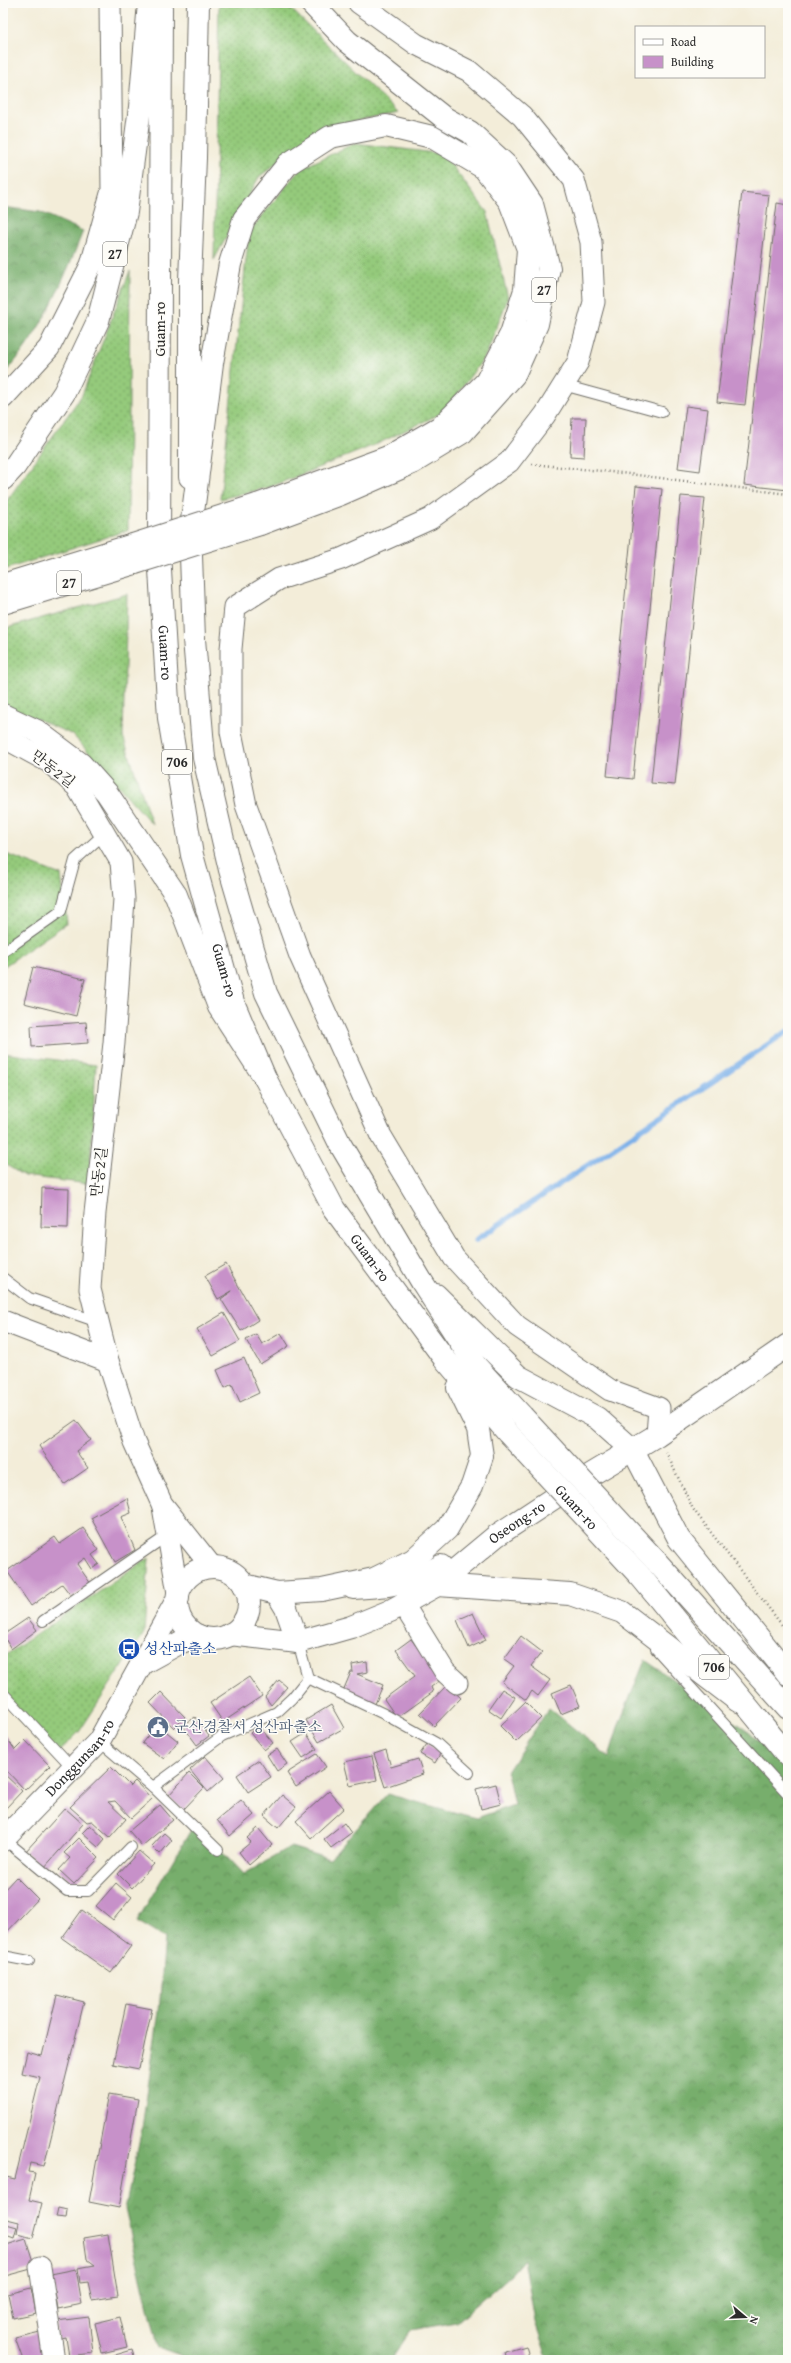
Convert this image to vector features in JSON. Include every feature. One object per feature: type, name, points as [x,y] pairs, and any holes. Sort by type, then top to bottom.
[{"type":"main road","name":"27","points":[[3,479],[15,466],[64,393],[98,321],[126,212],[140,107],[149,3]]},
{"type":"main road","name":"Guam-ro","points":[[161,3],[159,552],[169,718],[192,855],[233,1002],[265,1078],[334,1209],[444,1358],[508,1433],[640,1577],[788,1756]]},
{"type":"main road","name":"Guam-ro","points":[[198,3],[196,158],[190,280],[190,536],[194,639],[204,758],[230,870],[266,993],[340,1144],[422,1282],[476,1366],[656,1560],[788,1708]]},
{"type":"main road","name":"27","points":[[258,514],[341,494],[412,463],[463,432],[514,375],[537,324],[549,268],[532,204],[506,164],[470,132],[443,117],[347,42],[312,3]]},
{"type":"main road","points":[[3,585],[134,554],[258,514],[388,457],[442,426],[486,382],[512,334],[525,290],[528,249],[510,202],[484,168],[432,137],[386,126],[330,137],[288,164],[244,219],[230,264],[212,364],[190,536]]},
{"type":"main road","name":"27","points":[[3,603],[134,554]]},
{"type":"main road","points":[[3,715],[37,731],[81,764],[107,794],[176,895],[219,1007],[265,1078]]},
{"type":"main road","points":[[422,1282],[518,1376],[597,1418],[632,1450],[679,1538],[788,1674]]},
{"type":"main road","name":"Oseong-ro","points":[[298,1642],[351,1627],[390,1611],[437,1585],[496,1536],[572,1486],[657,1435],[788,1345]]},
{"type":"main road","points":[[322,1590],[374,1579],[413,1560],[447,1529],[464,1503],[472,1486],[482,1456],[478,1429],[444,1358]]},
{"type":"main road","points":[[244,1585],[277,1593],[385,1586],[417,1579],[496,1536]]},
{"type":"main road","points":[[141,1664],[181,1642],[198,1636],[220,1638],[239,1628],[246,1618],[249,1607],[248,1595],[244,1585],[236,1575],[225,1568],[212,1567],[197,1570],[186,1580],[178,1596],[178,1610],[182,1621],[198,1636]]},
{"type":"main road","points":[[437,1585],[570,1594],[622,1612],[746,1707]]},
{"type":"main road","points":[[230,1634],[298,1642],[286,1608],[277,1593]]},
{"type":"main road","name":"Donggunsan-ro","points":[[3,1840],[99,1741],[178,1596]]},
{"type":"street","points":[[3,398],[49,348],[91,265],[112,190],[110,3]]},
{"type":"street","points":[[359,3],[416,44],[469,71],[522,116],[574,180],[591,242],[594,302],[578,362],[545,415],[509,462],[430,519],[341,559],[279,579],[235,607],[231,649],[231,732],[246,805],[300,956],[381,1136],[450,1251],[518,1326],[610,1390],[659,1408],[657,1435]]},
{"type":"street","name":"만동2길","points":[[3,737],[49,762],[77,787],[121,862],[124,899],[114,1043],[94,1213],[90,1289],[108,1361],[134,1442],[162,1504]]},
{"type":"street","points":[[3,1321],[108,1361]]},
{"type":"street","points":[[162,1504],[178,1596]]},
{"type":"street","points":[[162,1504],[212,1567]]},
{"type":"street","points":[[403,1604],[445,1672],[457,1682]]},
{"type":"street","points":[[40,2268],[54,2360]]},
{"type":"lane","points":[[563,385],[662,412]]},
{"type":"lane","points":[[3,952],[61,911],[75,860],[105,833]]},
{"type":"lane","points":[[3,1278],[29,1298],[98,1322]]},
{"type":"lane","points":[[43,1621],[168,1535]]},
{"type":"lane","points":[[622,1612],[788,1794]]},
{"type":"lane","points":[[298,1642],[308,1678],[384,1714],[436,1743],[469,1773]]},
{"type":"lane","points":[[153,1787],[222,1736],[277,1712],[292,1698],[308,1678]]},
{"type":"lane","points":[[3,1693],[73,1768]]},
{"type":"lane","points":[[99,1741],[153,1787],[218,1850]]},
{"type":"lane","points":[[3,1840],[67,1891],[88,1891],[131,1847]]},
{"type":"lane","points":[[3,1956],[29,1961]]},
{"type":"path","points":[[509,462],[621,473],[788,494]]},
{"type":"path","points":[[657,1435],[693,1509],[788,1633]]},
{"type":"green space","points":[[219,3],[285,3],[398,113],[322,128],[259,177],[214,260]]},
{"type":"green space","points":[[355,143],[443,154],[487,212],[508,298],[486,355],[444,412],[377,444],[270,487],[220,499],[249,232],[300,169]]},
{"type":"green space","points":[[3,207],[40,212],[83,231],[59,288],[40,325],[29,343],[3,375]]},
{"type":"green space","points":[[130,271],[128,530],[3,570],[3,506],[82,395]]},
{"type":"green space","points":[[127,594],[123,736],[152,824],[73,735],[3,704],[3,629]]},
{"type":"green space","points":[[6,854],[61,875],[67,923],[3,967],[3,880],[6,879],[3,862]]},
{"type":"green space","points":[[3,1053],[96,1065],[89,1184],[24,1176],[3,1163]]},
{"type":"green space","points":[[149,1558],[144,1633],[79,1732],[54,1756],[18,1717],[3,1688],[3,1657]]},
{"type":"green space","points":[[645,1660],[753,1735],[788,1775],[788,2360],[548,2360],[535,2322],[524,2259],[511,2274],[457,2322],[411,2330],[391,2360],[194,2360],[157,2347],[125,2209],[142,2128],[159,2011],[165,1938],[137,1921],[195,1823],[244,1874],[291,1847],[330,1859],[387,1794],[476,1818],[514,1805],[507,1772],[549,1708],[609,1757],[618,1727]]},
{"type":"building","points":[[742,192],[769,195],[745,405],[717,402]]},
{"type":"building","points":[[777,203],[788,205],[788,425],[785,451],[788,451],[788,490],[744,485]]},
{"type":"building","points":[[686,406],[708,409],[700,471],[678,468]]},
{"type":"building","points":[[572,418],[586,418],[584,457],[570,456]]},
{"type":"building","points":[[636,486],[662,489],[633,779],[607,776]]},
{"type":"building","points":[[681,496],[705,498],[675,785],[651,783]]},
{"type":"building","points":[[33,967],[85,979],[76,1016],[24,1003]]},
{"type":"building","points":[[86,1022],[88,1043],[32,1047],[31,1026]]},
{"type":"building","points":[[42,1188],[69,1189],[68,1228],[41,1227]]},
{"type":"building","points":[[226,1264],[258,1320],[241,1331],[221,1299],[232,1291],[218,1299],[205,1276]]},
{"type":"building","points":[[224,1313],[240,1341],[213,1356],[197,1329]]},
{"type":"building","points":[[281,1333],[289,1346],[260,1364],[246,1340],[256,1334],[262,1344]]},
{"type":"building","points":[[244,1358],[259,1393],[240,1402],[232,1384],[225,1388],[217,1370]]},
{"type":"building","points":[[76,1420],[91,1440],[76,1451],[88,1468],[65,1484],[39,1446]]},
{"type":"building","points":[[127,1498],[131,1513],[121,1517],[135,1550],[115,1562],[91,1518]]},
{"type":"building","points":[[83,1528],[99,1550],[92,1555],[99,1564],[92,1569],[85,1558],[77,1564],[91,1584],[72,1597],[62,1584],[31,1606],[7,1571],[55,1537],[60,1544]]},
{"type":"building","points":[[473,1613],[486,1640],[469,1648],[457,1620]]},
{"type":"building","points":[[28,1618],[37,1630],[11,1649],[3,1635]]},
{"type":"building","points":[[521,1636],[542,1652],[531,1666],[550,1680],[538,1696],[532,1691],[526,1700],[502,1682],[514,1666],[504,1659]]},
{"type":"building","points":[[411,1639],[441,1680],[431,1687],[433,1692],[397,1718],[384,1699],[415,1676],[396,1650]]},
{"type":"building","points":[[367,1662],[368,1672],[357,1674],[383,1685],[375,1704],[343,1691],[351,1672],[353,1672],[352,1665]]},
{"type":"building","points":[[249,1677],[262,1696],[223,1722],[210,1703]]},
{"type":"building","points":[[279,1680],[287,1687],[271,1705],[265,1697]]},
{"type":"building","points":[[447,1685],[461,1698],[434,1726],[420,1713]]},
{"type":"building","points":[[571,1685],[580,1706],[561,1714],[552,1693]]},
{"type":"building","points":[[502,1689],[515,1697],[501,1718],[488,1709]]},
{"type":"building","points":[[161,1692],[185,1717],[174,1728],[150,1703]]},
{"type":"building","points":[[525,1702],[541,1718],[516,1742],[500,1726]]},
{"type":"building","points":[[331,1705],[344,1728],[319,1742],[306,1720]]},
{"type":"building","points":[[195,1717],[209,1736],[197,1745],[183,1726]]},
{"type":"building","points":[[157,1724],[178,1741],[164,1759],[142,1743]]},
{"type":"building","points":[[259,1726],[273,1743],[264,1750],[250,1733]]},
{"type":"building","points":[[3,1732],[15,1750],[25,1740],[50,1766],[25,1790],[3,1767]]},
{"type":"building","points":[[306,1733],[317,1749],[303,1758],[292,1742]]},
{"type":"building","points":[[427,1744],[441,1752],[435,1763],[420,1754]]},
{"type":"building","points":[[277,1749],[287,1764],[277,1771],[267,1755]]},
{"type":"building","points":[[386,1750],[391,1767],[418,1759],[423,1774],[385,1787],[374,1754]]},
{"type":"building","points":[[317,1754],[326,1767],[296,1787],[287,1773]]},
{"type":"building","points":[[205,1756],[224,1778],[208,1792],[190,1770]]},
{"type":"building","points":[[372,1756],[377,1780],[350,1786],[344,1762]]},
{"type":"building","points":[[259,1760],[271,1777],[248,1792],[237,1775]]},
{"type":"building","points":[[111,1767],[130,1786],[135,1781],[152,1799],[131,1818],[115,1801],[108,1802],[126,1819],[110,1837],[92,1821],[87,1822],[70,1807]]},
{"type":"building","points":[[3,1773],[22,1791],[6,1808],[3,1805]]},
{"type":"building","points":[[189,1773],[204,1788],[183,1810],[168,1796]]},
{"type":"building","points":[[496,1784],[501,1804],[481,1809],[476,1789]]},
{"type":"building","points":[[329,1791],[344,1808],[311,1838],[296,1821]]},
{"type":"building","points":[[282,1795],[296,1807],[278,1828],[264,1816]]},
{"type":"building","points":[[241,1800],[254,1815],[230,1836],[217,1820]]},
{"type":"building","points":[[160,1805],[173,1820],[142,1846],[129,1831]]},
{"type":"building","points":[[65,1808],[83,1824],[43,1869],[25,1852]]},
{"type":"building","points":[[344,1823],[351,1833],[331,1848],[324,1839]]},
{"type":"building","points":[[90,1825],[105,1839],[98,1847],[82,1833]]},
{"type":"building","points":[[258,1828],[272,1845],[249,1865],[239,1852],[251,1842],[247,1838]]},
{"type":"building","points":[[164,1833],[172,1840],[160,1854],[152,1846]]},
{"type":"building","points":[[79,1838],[99,1858],[74,1884],[59,1870],[70,1858],[64,1853]]},
{"type":"building","points":[[139,1851],[154,1864],[132,1888],[118,1874]]},
{"type":"building","points":[[16,1877],[38,1899],[5,1934],[3,1932],[3,1891]]},
{"type":"building","points":[[116,1883],[132,1897],[113,1920],[96,1906]]},
{"type":"building","points":[[82,1910],[131,1946],[111,1973],[62,1938]]},
{"type":"building","points":[[57,1995],[84,2002],[44,2166],[30,2163],[28,2172],[35,2173],[29,2200],[42,2203],[33,2238],[17,2234],[19,2222],[3,2218],[3,2191],[6,2177],[15,2179],[40,2077],[22,2073],[27,2052],[42,2056]]},
{"type":"building","points":[[126,2004],[152,2009],[139,2069],[113,2064]]},
{"type":"building","points":[[109,2094],[138,2099],[119,2208],[89,2202]]},
{"type":"building","points":[[58,2208],[67,2210],[66,2218],[56,2217]]},
{"type":"building","points":[[3,2223],[17,2227],[14,2238],[3,2234]]},
{"type":"building","points":[[108,2234],[118,2296],[92,2300],[88,2282],[80,2283],[78,2268],[95,2265],[87,2259],[84,2238]]},
{"type":"building","points":[[26,2239],[35,2268],[5,2276],[3,2246]]},
{"type":"building","points":[[76,2269],[82,2304],[58,2309],[55,2291],[49,2290],[46,2275]]},
{"type":"building","points":[[31,2288],[36,2313],[13,2318],[8,2294]]},
{"type":"building","points":[[89,2317],[93,2353],[69,2356],[66,2338],[58,2340],[56,2321]]},
{"type":"building","points":[[120,2317],[127,2347],[102,2353],[95,2323]]},
{"type":"building","points":[[40,2332],[44,2360],[23,2360],[15,2338]]},
{"type":"building","points":[[526,2346],[530,2360],[507,2360],[505,2352]]},
{"type":"building","points":[[132,2350],[135,2360],[106,2360],[105,2358]]},
{"type":"waterway","points":[[476,1240],[788,1031]]},
{"type":"place","name":"성산파출소","points":[[129,1649]]},
{"type":"place","name":"군산경찰서 성산파출소","points":[[158,1727]]}]
